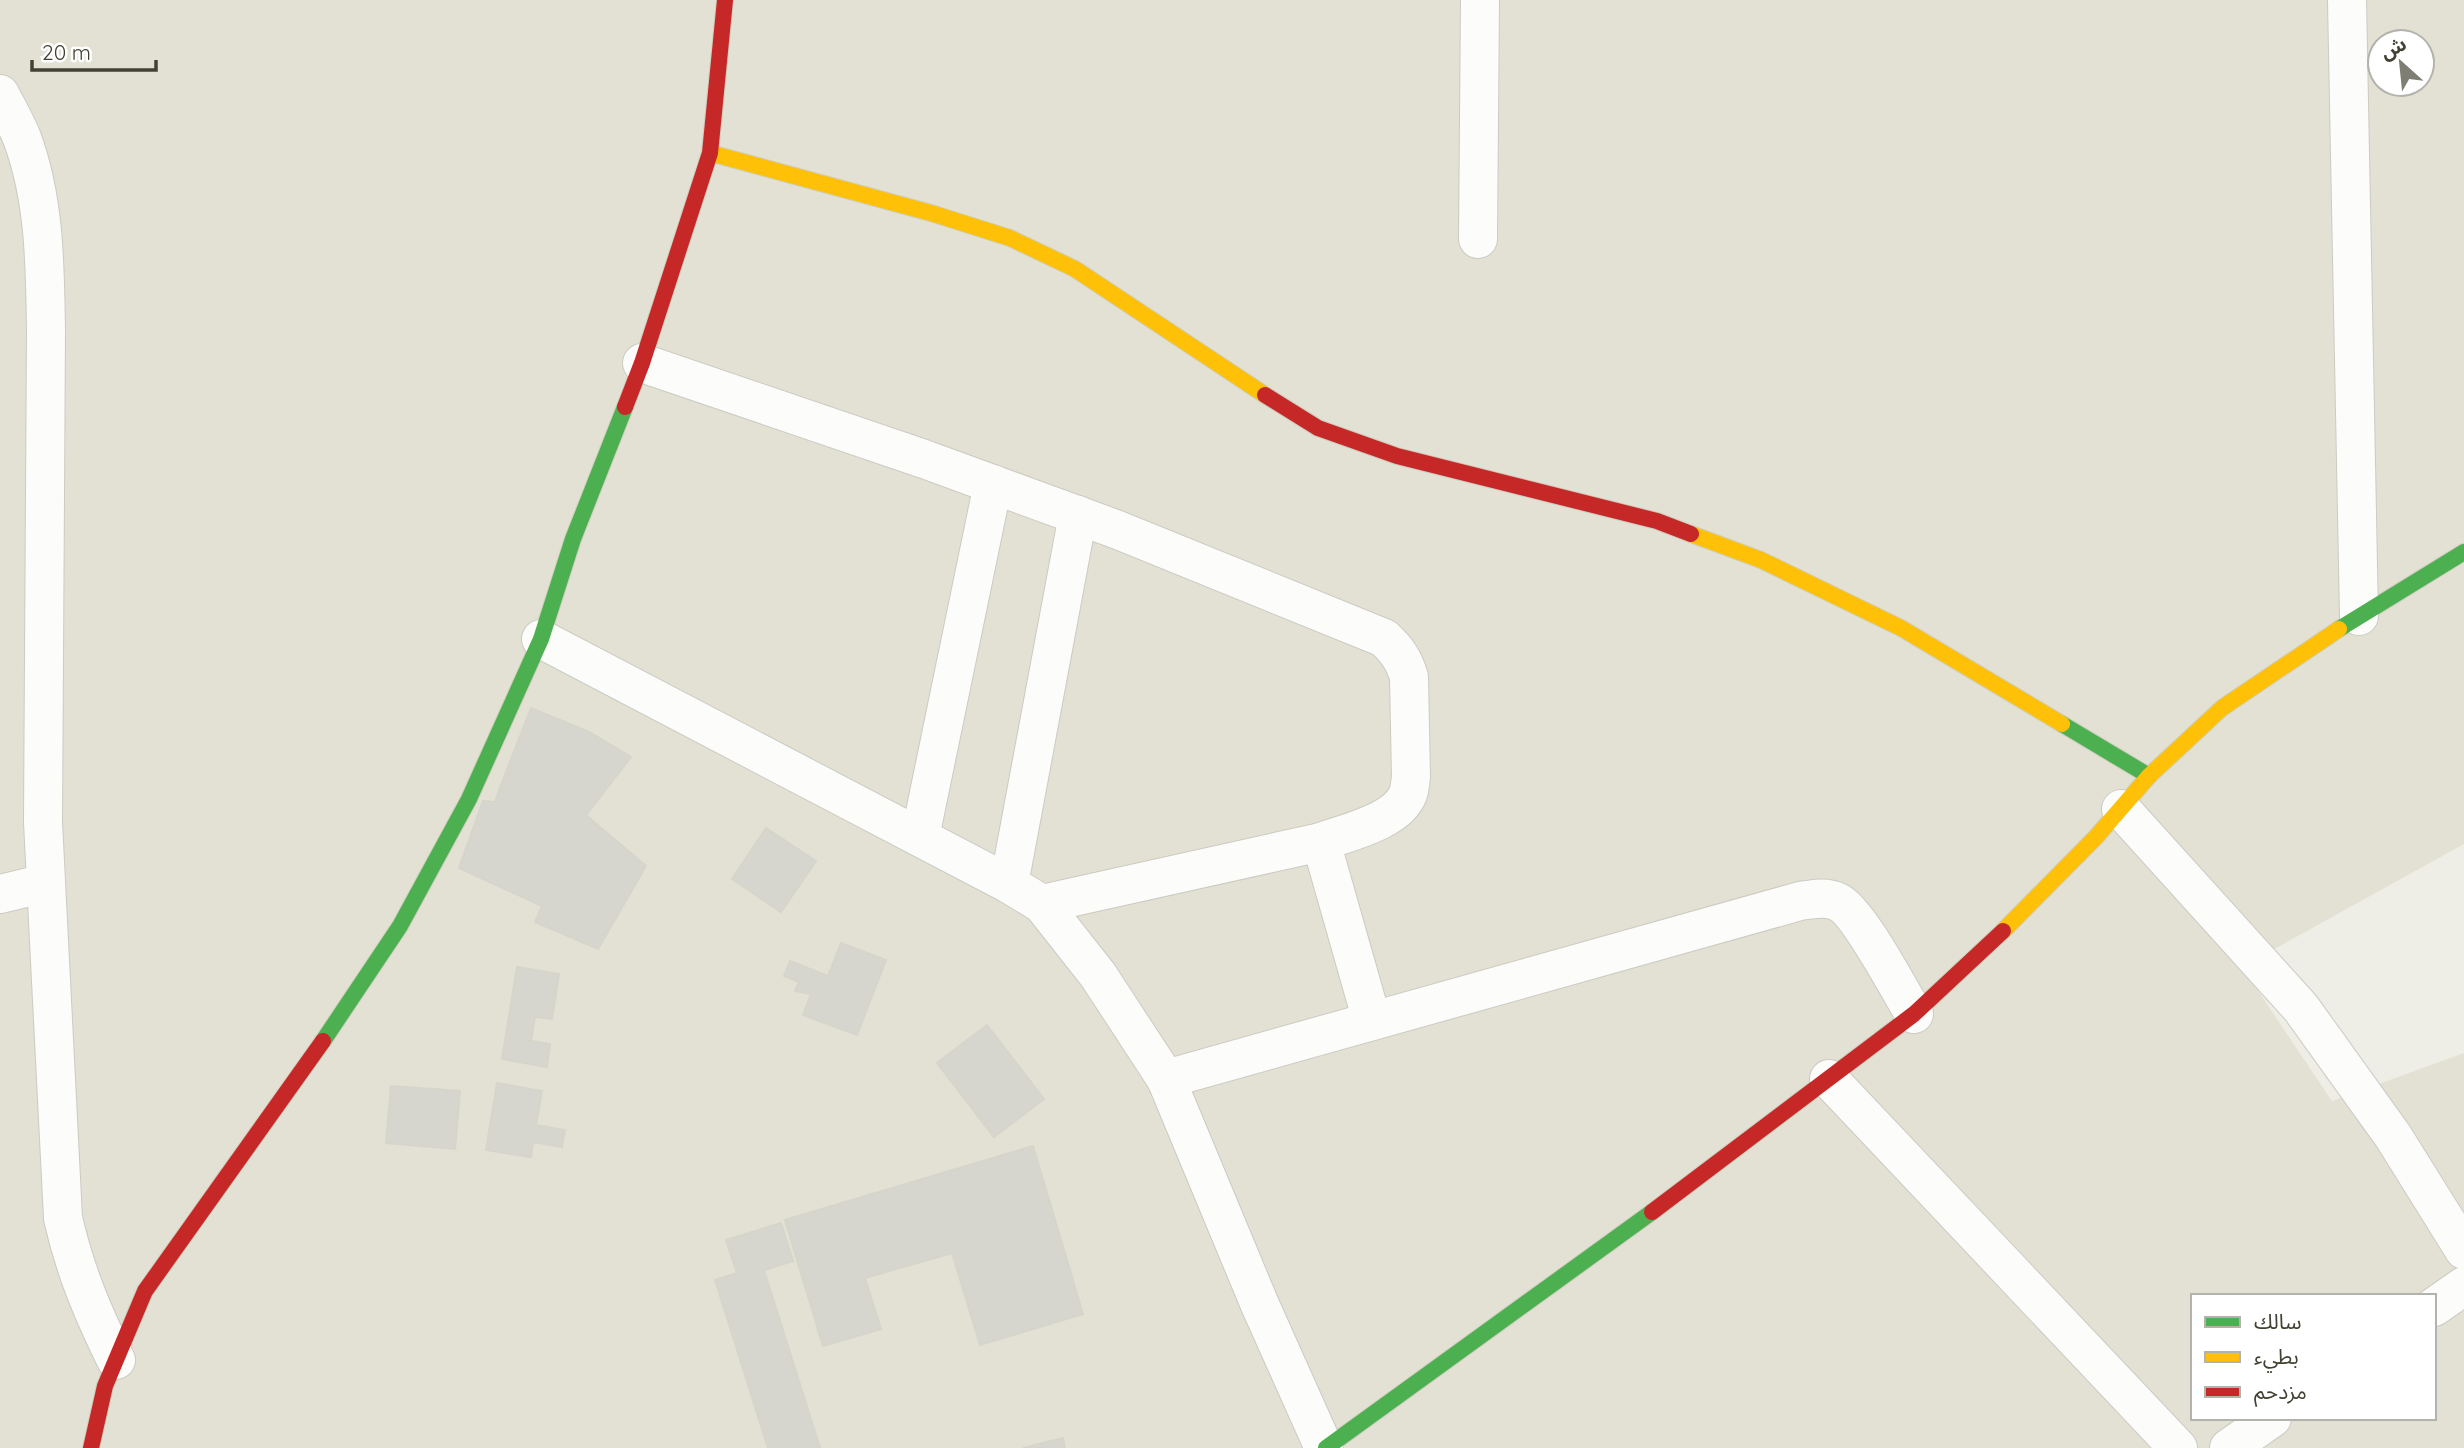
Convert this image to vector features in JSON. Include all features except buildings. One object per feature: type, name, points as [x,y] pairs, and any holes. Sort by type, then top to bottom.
[{"type":"street","points":[[91,1448],[105,1386],[145,1291],[315,1053],[400,926],[468,799],[541,639],[573,539],[642,363],[710,153],[724,0]]},
{"type":"street","points":[[1478,239],[1480,0]]},
{"type":"street","points":[[2347,0],[2359,616]]},
{"type":"street","points":[[0,94],[22,137],[38,192],[44,260],[46,331],[43,822],[63,1218],[71,1254],[88,1302],[116,1360]]},
{"type":"street","points":[[710,153],[931,213],[1010,238],[1075,269],[1318,428],[1397,456],[1657,521],[1761,560],[1901,628],[2149,776]]},
{"type":"street","points":[[642,363],[1078,515],[1384,638],[1396,649],[1405,662],[1409,677],[1411,778],[1409,794],[1401,806],[1388,817],[1321,842],[1042,904]]},
{"type":"street","points":[[920,838],[993,484]]},
{"type":"street","points":[[1009,884],[1078,515]]},
{"type":"street","points":[[541,639],[1009,884],[1042,904],[1098,975],[1166,1079],[1260,1305],[1325,1448],[1707,1172],[1914,1014],[2024,912],[2149,776],[2222,708],[2310,647],[2464,552]]},
{"type":"street","points":[[2120,808],[2301,1008],[2393,1136],[2464,1250]]},
{"type":"street","points":[[1321,842],[1372,1021]]},
{"type":"street","points":[[0,894],[46,883]]},
{"type":"street","points":[[1166,1079],[1787,905],[1821,898],[1839,902],[1855,918],[1914,1014]]},
{"type":"street","points":[[1829,1079],[2178,1448]]},
{"type":"street","points":[[2436,1306],[2464,1286]]},
{"type":"street","points":[[2229,1448],[2269,1420]]},
{"type":"shaded area","points":[[0,0],[2464,0],[2464,844],[2242,967],[2332,1101],[2464,1053],[2464,1448],[0,1448]]},
{"type":"traffic: fast","points":[[323,1041],[400,926],[469,799],[541,639],[573,539],[625,407]]},
{"type":"traffic: fast","points":[[2339,629],[2464,552]]},
{"type":"traffic: fast","points":[[2062,724],[2149,776]]},
{"type":"traffic: fast","points":[[1326,1448],[1652,1212]]},
{"type":"traffic: slow","points":[[710,153],[931,213],[1010,238],[1075,269],[1265,395]]},
{"type":"traffic: slow","points":[[1691,534],[1761,560],[1901,628],[2062,724]]},
{"type":"traffic: slow","points":[[2003,931],[2096,837],[2149,776],[2222,708],[2339,629]]},
{"type":"traffic: jam","points":[[625,407],[642,363],[710,153],[725,0]]},
{"type":"traffic: jam","points":[[1265,395],[1318,428],[1397,456],[1657,521],[1691,534]]},
{"type":"traffic: jam","points":[[1652,1212],[1914,1014],[2003,931]]},
{"type":"traffic: jam","points":[[91,1448],[105,1386],[145,1291],[323,1041]]}]
